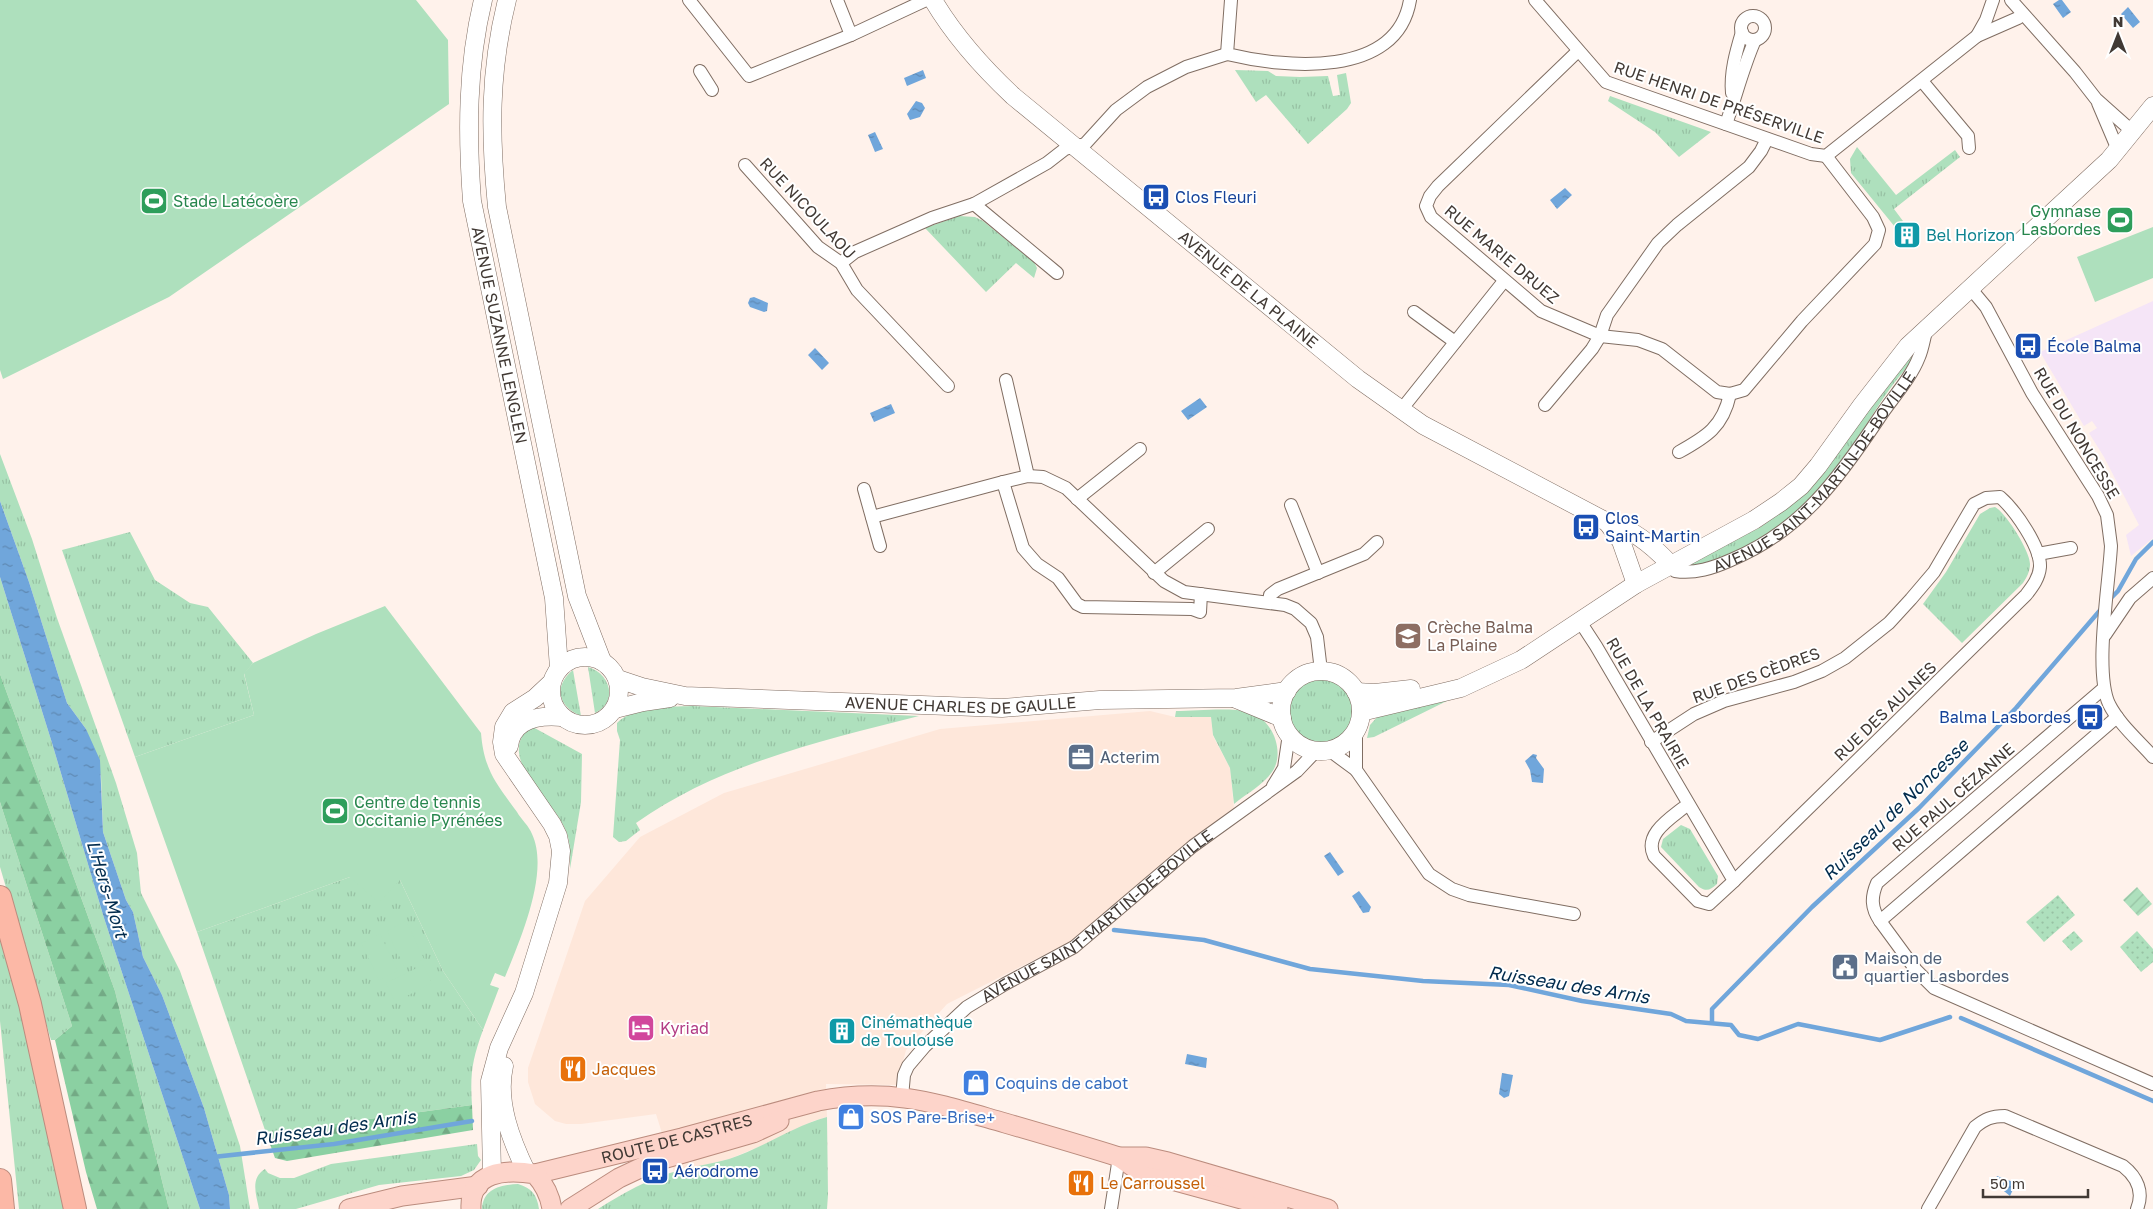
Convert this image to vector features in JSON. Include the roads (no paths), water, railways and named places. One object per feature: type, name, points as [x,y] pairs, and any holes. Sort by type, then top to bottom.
[{"type":"highway","points":[[0,897],[30,1004],[75,1209]]},
{"type":"highway","points":[[0,1180],[3,1209]]},
{"type":"main road","name":"ROUTE DE CASTRES","points":[[485,1180],[506,1172],[530,1173],[682,1138],[818,1102],[859,1095],[902,1097],[950,1107],[1119,1157],[1146,1157],[1168,1162],[1328,1209]]},
{"type":"main road","name":"ROUTE DE CASTRES","points":[[570,1209],[619,1178],[653,1162],[752,1133],[818,1102]]},
{"type":"main road","name":"ROUTE DE CASTRES","points":[[1119,1157],[1139,1171],[1278,1209]]},
{"type":"main road","points":[[530,1173],[543,1183],[551,1201],[552,1209]]},
{"type":"main road","points":[[349,1209],[402,1196],[485,1180]]},
{"type":"main road","points":[[471,1209],[473,1194],[485,1180]]},
{"type":"street","name":"AVENUE SUZANNE LENGLEN","points":[[483,0],[473,59],[468,113],[468,149],[472,201],[554,598],[555,676]]},
{"type":"street","name":"AVENUE SUZANNE LENGLEN","points":[[507,0],[495,59],[491,113],[491,149],[497,207],[577,596],[602,661]]},
{"type":"street","points":[[689,0],[749,76],[851,35],[926,0]]},
{"type":"street","points":[[837,0],[851,35]]},
{"type":"street","name":"AVENUE DE LA PLAINE","points":[[933,0],[960,41],[984,69],[1013,96],[1358,379],[1401,410],[1444,437],[1607,522],[1621,525],[1652,546],[1670,564]]},
{"type":"street","points":[[1227,54],[1228,20],[1231,0]]},
{"type":"street","points":[[840,263],[855,252],[932,218],[974,204],[1047,163],[1064,149],[1085,144],[1116,110],[1147,87],[1186,67],[1227,54],[1257,60],[1295,64],[1338,60],[1368,54],[1385,44],[1399,30],[1410,0]]},
{"type":"street","name":"RUE HENRI DE PRÉSERVILLE","points":[[1535,0],[1606,82],[1811,154],[1826,156],[1977,36],[2023,14]]},
{"type":"street","name":"RUE HENRI DE PRÉSERVILLE","points":[[1977,36],[1986,20],[1993,0]]},
{"type":"street","points":[[2011,0],[2096,98],[2133,132]]},
{"type":"street","points":[[1733,101],[1732,84],[1742,25],[1746,19],[1752,17],[1759,18],[1764,23],[1765,30],[1761,37],[1755,40],[1749,39],[1742,32]]},
{"type":"street","points":[[1726,124],[1740,84],[1743,66],[1755,40]]},
{"type":"street","name":"RUE MARIE DRUEZ","points":[[1578,51],[1438,186],[1430,196],[1426,206],[1431,217],[1540,311],[1600,336],[1638,340],[1662,349],[1717,392],[1730,394]]},
{"type":"street","points":[[700,71],[712,90]]},
{"type":"street","points":[[1922,80],[1968,136],[1969,148]]},
{"type":"street","points":[[2096,98],[2118,150]]},
{"type":"street","name":"AVENUE SAINT-MARTIN-DE-BOVILLE","points":[[1361,712],[1445,693],[1477,682],[1521,660],[1636,584],[1754,520],[1781,502],[1801,486],[1818,466],[1885,374],[1927,328],[2088,180],[2118,150],[2153,106]]},
{"type":"street","points":[[1546,405],[1592,349],[1600,336],[1607,315],[1658,244],[1676,225],[1749,167],[1767,139]]},
{"type":"street","points":[[1679,452],[1704,439],[1727,407],[1730,394],[1744,390],[1802,321],[1875,244],[1879,230],[1873,217],[1826,156]]},
{"type":"street","name":"RUE NICOULAOU","points":[[745,165],[818,248],[840,263],[857,290],[948,386]]},
{"type":"street","points":[[974,204],[1057,272]]},
{"type":"street","points":[[1401,410],[1504,281]]},
{"type":"street","name":"RUE DU NONCESSE","points":[[1971,289],[1986,307],[2032,393],[2105,508],[2111,534],[2102,661],[2104,688],[2117,716],[2153,757]]},
{"type":"street","points":[[1414,312],[1456,342]]},
{"type":"street","name":"AVENUE SAINT-MARTIN-DE-BOVILLE","points":[[1670,564],[1676,571],[1686,573],[1698,572],[1760,546],[1788,527],[1825,493],[1840,475],[1907,380],[1920,357],[1927,328]]},
{"type":"street","points":[[1006,380],[1028,476]]},
{"type":"street","points":[[1077,499],[1140,449]]},
{"type":"street","points":[[872,516],[1028,476],[1043,477],[1055,481],[1173,588],[1184,592],[1269,602],[1295,609],[1312,623],[1317,637],[1321,671]]},
{"type":"street","points":[[1003,482],[1024,548],[1037,564],[1058,578],[1077,604],[1083,607],[1192,609],[1200,612],[1201,594]]},
{"type":"street","points":[[864,489],[880,546]]},
{"type":"street","name":"RUE DES CÈDRES","points":[[1651,742],[1694,714],[1717,703],[1808,677],[1845,658],[1889,623],[1911,599],[1934,572],[1974,504],[1986,498],[2000,497],[2008,505],[2038,554]]},
{"type":"street","points":[[1291,505],[1318,572]]},
{"type":"street","name":"AVENUE DE LA PLAINE","points":[[1607,522],[1621,541],[1629,559],[1636,584]]},
{"type":"street","points":[[1154,572],[1208,529]]},
{"type":"street","points":[[1269,602],[1270,595],[1278,589],[1364,554],[1378,542]]},
{"type":"street","points":[[2038,554],[2071,548]]},
{"type":"street","name":"RUE DES AULNES","points":[[1734,881],[2026,594],[2038,576],[2040,568],[2038,554]]},
{"type":"street","points":[[2104,633],[2130,598],[2153,578]]},
{"type":"street","name":"AVENUE SAINT-MARTIN-DE-BOVILLE","points":[[1356,692],[1402,691],[1427,687],[1458,678],[1516,652],[1579,620]]},
{"type":"street","name":"RUE DE LA PRAIRIE","points":[[1579,620],[1734,881]]},
{"type":"street","points":[[530,1173],[517,1153],[506,1118],[502,1094],[502,1075],[522,998],[558,882],[561,851],[558,836],[552,824],[504,754],[502,742],[504,727],[513,712],[535,698],[568,661],[578,657],[586,656],[602,661],[614,672],[620,689],[615,709],[603,720],[589,725],[579,725],[562,716],[552,702],[555,676]]},
{"type":"street","points":[[1356,770],[1356,729],[1361,712],[1356,692],[1341,677],[1321,671],[1303,676],[1292,684],[1282,703],[1282,718],[1289,734],[1299,744],[1323,750],[1356,770],[1429,874],[1440,882],[1468,895],[1574,914]]},
{"type":"street","name":"AVENUE CHARLES DE GAULLE","points":[[618,679],[652,695]]},
{"type":"street","name":"RUE PAUL CÉZANNE","points":[[2104,688],[1877,883],[1873,893],[1872,904],[1880,921],[1916,970],[1934,988],[2153,1084]]},
{"type":"street","name":"AVENUE CHARLES DE GAULLE","points":[[615,709],[652,695],[1002,708],[1115,699],[1236,698],[1287,691]]},
{"type":"street","name":"AVENUE CHARLES DE GAULLE","points":[[1236,698],[1282,718]]},
{"type":"street","points":[[512,767],[509,744],[517,728],[534,718],[562,716]]},
{"type":"street","points":[[1880,921],[2117,716]]},
{"type":"street","points":[[1323,750],[1342,744],[1356,729]]},
{"type":"street","name":"AVENUE SAINT-MARTIN-DE-BOVILLE","points":[[1271,789],[1284,768],[1289,734]]},
{"type":"street","name":"AVENUE SAINT-MARTIN-DE-BOVILLE","points":[[902,1097],[904,1075],[908,1066],[946,1025],[967,1007],[1074,947],[1193,846],[1323,750]]},
{"type":"street","points":[[1688,804],[1653,836],[1651,846],[1654,856],[1702,903],[1711,903],[1734,881]]},
{"type":"street","points":[[485,1180],[490,1081],[499,1048],[522,998]]},
{"type":"street","points":[[1928,1209],[1975,1127],[1985,1119],[2005,1116],[2123,1166],[2137,1182],[2140,1201],[2137,1209]]},
{"type":"street","points":[[1111,1209],[1115,1171],[1119,1157]]},
{"type":"water","points":[[2062,0],[2071,12],[2063,18],[2053,4]]},
{"type":"water","points":[[2128,7],[2140,22],[2133,28],[2121,14]]},
{"type":"water","points":[[923,70],[926,78],[907,86],[904,78]]},
{"type":"water","points":[[916,101],[922,103],[925,108],[920,117],[910,120],[907,114]]},
{"type":"water","points":[[875,132],[883,149],[875,152],[868,135]]},
{"type":"water","points":[[1565,188],[1572,195],[1557,209],[1550,200]]},
{"type":"water","points":[[754,297],[768,303],[767,311],[764,312],[750,307],[748,303],[750,298]]},
{"type":"water","points":[[815,348],[829,363],[822,370],[808,355]]},
{"type":"water","points":[[1200,398],[1207,407],[1188,420],[1181,411]]},
{"type":"water","points":[[891,404],[895,413],[874,422],[870,413]]},
{"type":"water","name":"L'Hers-Mort","points":[[0,501],[29,582],[67,703],[86,729],[100,760],[103,832],[126,900],[133,912],[143,957],[162,995],[204,1108],[229,1195],[230,1209],[200,1209],[104,918],[0,577]]},
{"type":"water","points":[[1533,754],[1537,755],[1536,758],[1544,769],[1543,783],[1532,782],[1530,770],[1525,761]]},
{"type":"water","points":[[1330,852],[1344,872],[1338,876],[1324,856]]},
{"type":"water","points":[[1359,891],[1371,907],[1369,912],[1363,913],[1352,896]]},
{"type":"water","points":[[1187,1054],[1207,1058],[1206,1068],[1185,1064]]},
{"type":"water","points":[[1502,1073],[1513,1075],[1509,1096],[1504,1098],[1499,1094]]},
{"type":"water","points":[[1997,1176],[2016,1183],[2010,1196],[1994,1183]]},
{"type":"waterway","name":"Ruisseau de Noncesse","points":[[2109,600],[2118,591],[2136,559],[2153,542]]},
{"type":"waterway","name":"Ruisseau de Noncesse","points":[[1712,1022],[1712,1009],[1812,907],[1919,808],[2016,708],[2102,608]]},
{"type":"waterway","name":"Ruisseau des Arnis","points":[[1114,930],[1204,940],[1310,969],[1423,981],[1509,985],[1582,1001],[1671,1014],[1686,1021],[1731,1025],[1739,1035],[1758,1039],[1798,1024],[1880,1040],[1950,1017]]},
{"type":"waterway","name":"Ruisseau des Arnis","points":[[1961,1018],[2153,1101]]},
{"type":"waterway","name":"Ruisseau des Arnis","points":[[213,1157],[334,1144],[472,1121]]},
{"type":"place","name":"Clos Fleuri","points":[[1156,197]]},
{"type":"place","name":"Stade Latécoère","points":[[154,201]]},
{"type":"place","name":"Gymnase Lasbordes","points":[[2120,220]]},
{"type":"place","name":"Bel Horizon","points":[[1907,235]]},
{"type":"place","name":"École Balma","points":[[2028,346]]},
{"type":"place","name":"Clos Saint-Martin","points":[[1586,527]]},
{"type":"place","name":"Crèche Balma La Plaine","points":[[1408,636]]},
{"type":"place","name":"Balma Lasbordes","points":[[2090,717]]},
{"type":"place","name":"Acterim","points":[[1081,757]]},
{"type":"place","name":"Centre de tennis Occitanie Pyrénées","points":[[335,811]]},
{"type":"place","name":"Maison de quartier Lasbordes","points":[[1845,967]]},
{"type":"place","name":"Kyriad","points":[[641,1028]]},
{"type":"place","name":"Cinémathèque de Toulouse","points":[[842,1031]]},
{"type":"place","name":"Jacques","points":[[573,1069]]},
{"type":"place","name":"Coquins de cabot","points":[[976,1083]]},
{"type":"place","name":"SOS Pare-Brise+","points":[[851,1117]]},
{"type":"place","name":"Aérodrome","points":[[655,1171]]},
{"type":"place","name":"Le Carroussel","points":[[1081,1183]]}]
